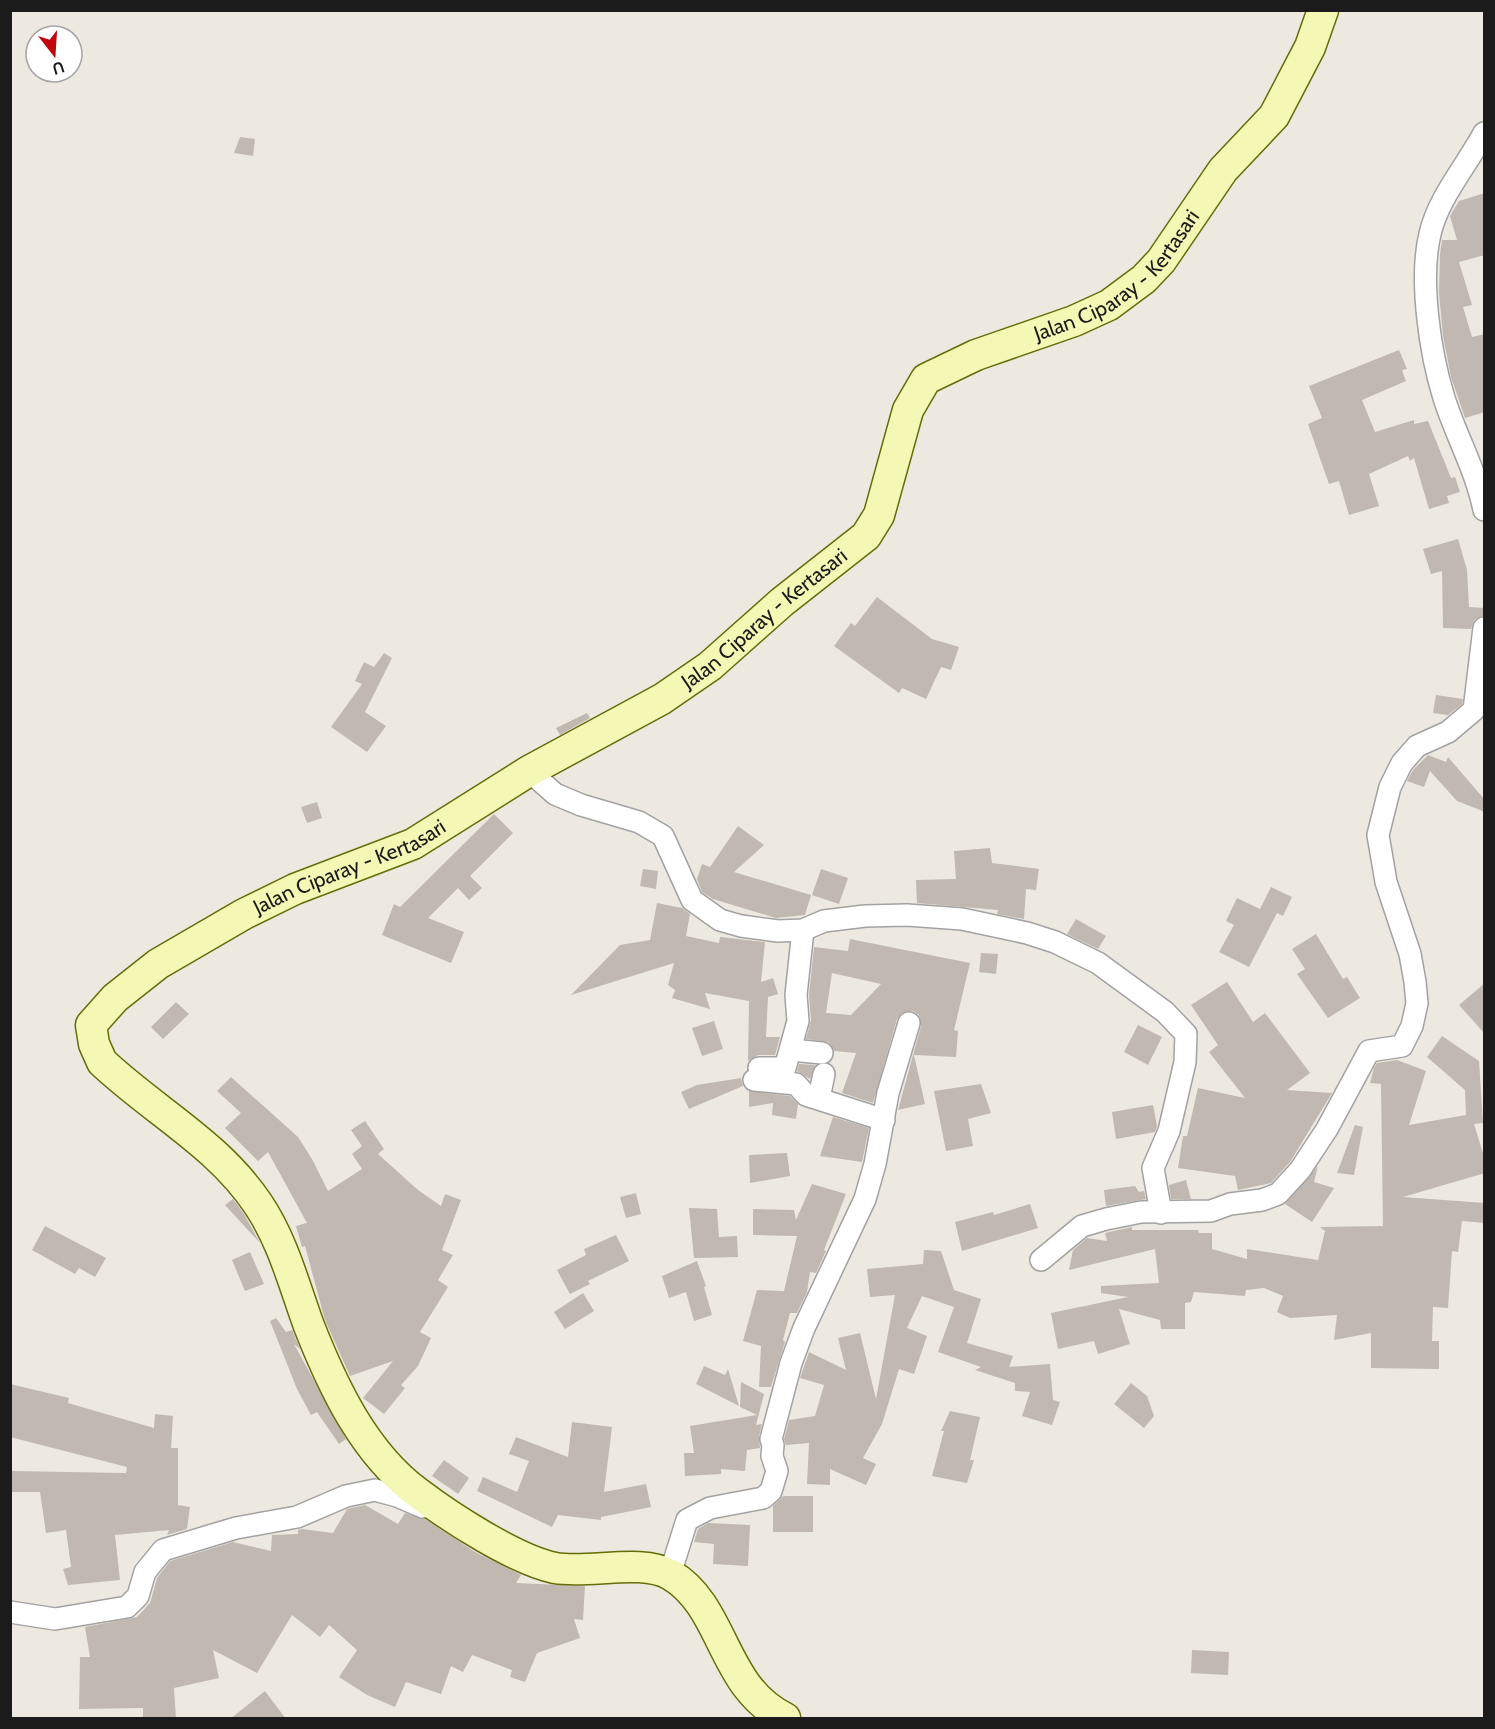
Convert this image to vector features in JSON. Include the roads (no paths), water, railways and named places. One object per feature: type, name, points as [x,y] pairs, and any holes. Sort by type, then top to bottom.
[{"type":"main road","name":"Jalan Ciparay - Kertasari","points":[[670,1574],[655,1569],[582,1570],[539,1563],[493,1541],[446,1512],[397,1476],[364,1439],[327,1368],[279,1240],[246,1187],[231,1168],[208,1147],[102,1062],[94,1044],[91,1025],[115,998],[158,964],[243,914],[295,889],[413,844],[529,771],[633,716],[710,666],[782,602],[866,536],[879,515],[908,410],[926,379],[976,355],[1074,321],[1109,305],[1144,279],[1161,261],[1223,170],[1274,116],[1307,55],[1323,10]]},
{"type":"main road","points":[[670,1574],[699,1600],[731,1662],[759,1702],[785,1719]]},
{"type":"street","points":[[1485,133],[1437,213],[1430,234],[1426,283],[1429,319],[1443,397],[1477,478],[1485,510]]},
{"type":"street","points":[[1041,1260],[1082,1226],[1130,1214],[1211,1211],[1230,1204],[1262,1200],[1278,1194],[1300,1170],[1327,1129],[1369,1051],[1402,1047],[1415,1015],[1416,982],[1410,954],[1386,882],[1378,835],[1390,787],[1402,762],[1417,746],[1448,732],[1474,710],[1485,628]]},
{"type":"street","points":[[529,771],[555,794],[581,805],[639,822],[663,836],[692,900],[720,920],[778,932],[803,930],[824,921],[865,916],[907,915],[962,919],[1027,933],[1055,942],[1098,963],[1165,1012],[1186,1034],[1185,1062],[1170,1131],[1153,1168],[1161,1213]]},
{"type":"street","points":[[803,930],[796,995],[798,1021],[791,1050],[785,1068],[756,1074],[795,1084],[806,1095],[884,1120]]},
{"type":"street","points":[[670,1574],[687,1520],[710,1508],[763,1498],[771,1491],[777,1471],[772,1456],[771,1438],[791,1363],[825,1279],[859,1214],[875,1164],[888,1093],[909,1023]]},
{"type":"street","points":[[791,1050],[823,1064],[819,1098]]},
{"type":"street","points":[[10,1612],[55,1619],[128,1607],[138,1596],[145,1572],[163,1550],[236,1528],[297,1517],[346,1496],[375,1491],[397,1496],[430,1511],[446,1512]]}]
